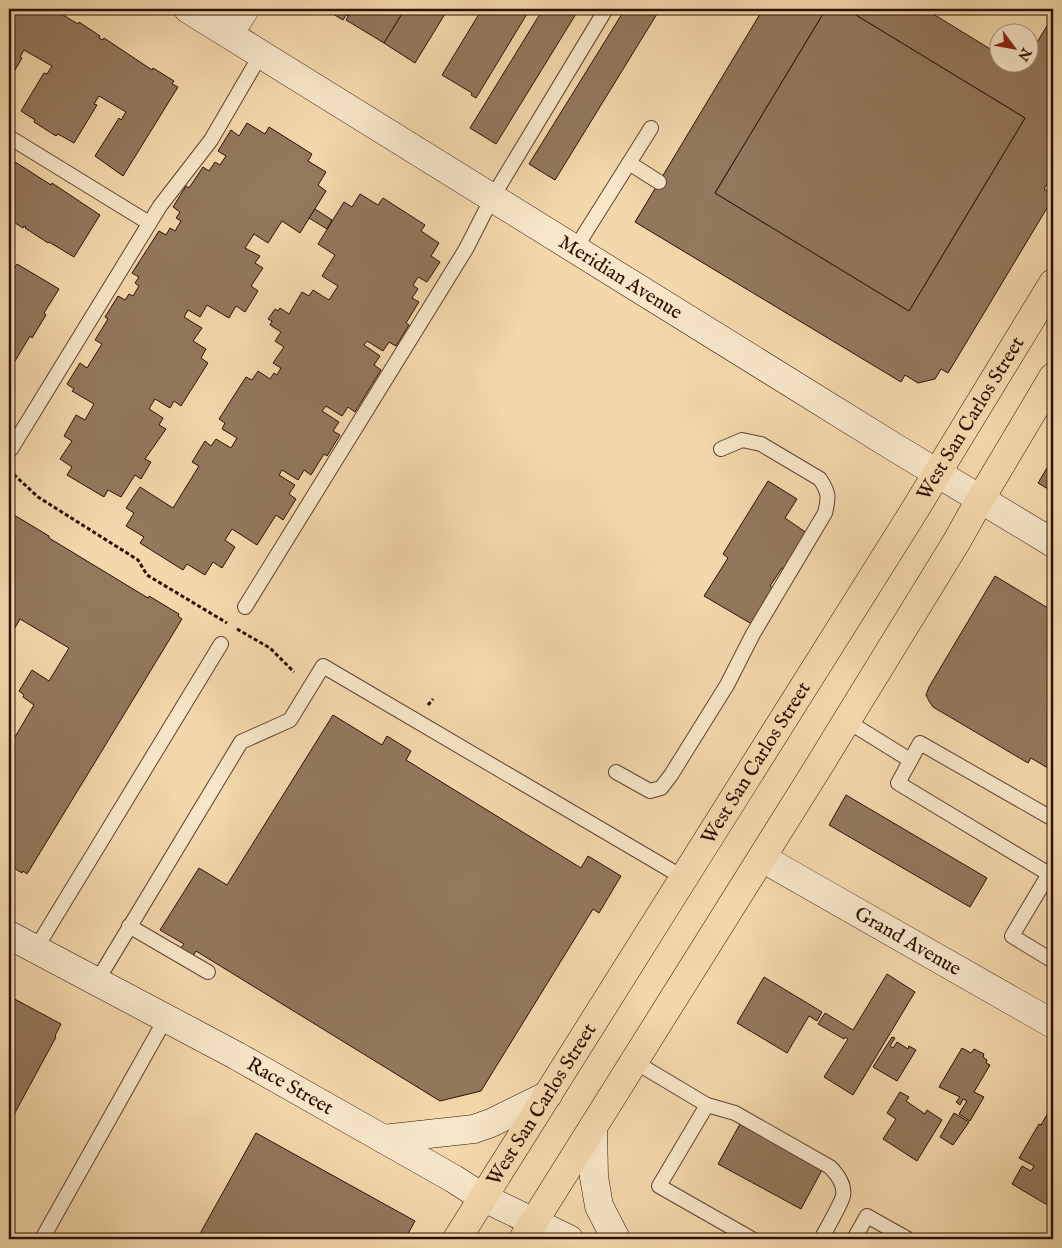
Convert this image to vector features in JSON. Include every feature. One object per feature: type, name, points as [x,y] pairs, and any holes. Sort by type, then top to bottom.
[{"type":"main road","name":"Meridian Avenue","points":[[188,9],[1053,542]]},
{"type":"main road","points":[[229,34],[245,9]]},
{"type":"main road","name":"West San Carlos Street","points":[[457,1239],[938,472],[1053,283]]},
{"type":"main road","points":[[529,1231],[957,542],[1053,377]]},
{"type":"main road","name":"Grand Avenue","points":[[762,858],[1052,1019]]},
{"type":"main road","name":"Race Street","points":[[9,935],[237,1056],[454,1179],[529,1231],[570,1239]]},
{"type":"main road","points":[[383,1139],[474,1129],[491,1123],[548,1095]]},
{"type":"main road","points":[[593,1127],[594,1177],[599,1206],[616,1239]]},
{"type":"lane","points":[[245,607],[466,249],[492,198],[606,9]]},
{"type":"lane","points":[[11,449],[149,223],[211,140],[261,54]]},
{"type":"lane","points":[[575,249],[651,128]]},
{"type":"lane","points":[[9,137],[149,223]]},
{"type":"lane","points":[[629,163],[659,182]]},
{"type":"lane","points":[[616,772],[650,791],[661,788],[727,685],[753,634],[825,513],[829,498],[826,487],[820,479],[761,444],[742,440],[721,449]]},
{"type":"lane","points":[[35,950],[221,644]]},
{"type":"lane","points":[[97,981],[241,742],[290,720],[323,666],[684,878]]},
{"type":"lane","points":[[847,721],[910,760]]},
{"type":"lane","points":[[1053,819],[920,743],[898,783],[1051,870],[1012,936],[1053,961]]},
{"type":"lane","points":[[129,926],[208,972]]},
{"type":"lane","points":[[42,1239],[166,1018]]},
{"type":"lane","points":[[635,1062],[707,1105],[735,1113],[830,1167],[842,1185],[843,1196],[821,1239]]},
{"type":"lane","points":[[707,1105],[659,1186],[752,1239]]},
{"type":"lane","points":[[854,1239],[868,1216],[908,1239]]},
{"type":"path","points":[[9,469],[38,497],[138,560],[147,575],[270,648],[294,672]]},
{"type":"building","points":[[9,9],[53,9],[78,24],[79,22],[100,36],[99,38],[103,40],[104,38],[152,70],[153,68],[174,81],[172,84],[178,87],[123,176],[95,156],[119,118],[121,120],[126,112],[99,96],[94,104],[97,105],[74,143],[58,134],[56,136],[21,111],[44,73],[47,74],[52,66],[24,50],[20,57],[22,58],[9,80]]},
{"type":"building","points":[[325,9],[353,9],[343,20]]},
{"type":"building","points":[[353,9],[405,9],[384,43],[346,20]]},
{"type":"building","points":[[405,9],[448,9],[415,63],[384,43]]},
{"type":"building","points":[[482,9],[530,9],[476,98],[471,95],[472,93],[442,75]]},
{"type":"building","points":[[543,9],[579,9],[496,144],[470,128]]},
{"type":"building","points":[[625,9],[660,9],[555,180],[529,164]]},
{"type":"building","points":[[763,9],[826,9],[715,193],[909,311],[1025,118],[846,9],[925,9],[990,49],[990,72],[1040,72],[1040,37],[1053,16],[1053,173],[1044,189],[1053,195],[1053,198],[948,373],[941,369],[935,379],[918,383],[905,375],[901,382],[635,222]]},
{"type":"building","points":[[826,9],[846,9],[1025,118],[909,311],[715,193]]},
{"type":"building","points":[[247,123],[265,134],[269,127],[312,154],[308,161],[326,172],[318,185],[326,191],[300,233],[282,221],[268,243],[254,234],[245,248],[260,256],[255,263],[263,268],[251,286],[258,291],[245,312],[236,306],[229,318],[207,305],[200,317],[188,310],[184,317],[202,328],[193,341],[206,349],[201,358],[208,363],[181,406],[174,401],[170,408],[155,399],[149,409],[163,418],[159,425],[166,429],[145,459],[151,462],[141,479],[135,475],[121,497],[108,490],[104,497],[67,475],[72,467],[60,459],[72,441],[64,436],[76,415],[85,420],[94,404],[72,391],[74,389],[67,384],[80,363],[87,368],[102,344],[95,340],[108,319],[105,317],[118,296],[125,300],[129,294],[133,296],[139,286],[135,283],[139,277],[132,273],[159,231],[166,235],[170,228],[175,231],[181,221],[176,218],[180,212],[173,207],[186,186],[189,188],[203,167],[209,171],[215,162],[220,165],[226,156],[218,151],[231,130],[239,136]]},
{"type":"building","points":[[9,158],[51,185],[52,183],[100,215],[74,257],[48,243],[26,227],[24,226],[23,228],[9,219]]},
{"type":"building","points":[[360,194],[378,205],[383,198],[425,225],[421,231],[439,243],[431,256],[440,262],[427,282],[418,277],[413,285],[418,289],[412,298],[419,302],[406,323],[409,325],[396,346],[389,342],[383,351],[367,341],[364,345],[380,356],[374,365],[381,370],[355,412],[348,407],[342,416],[326,406],[322,411],[339,422],[333,431],[340,435],[327,456],[324,454],[311,475],[304,470],[298,480],[282,470],[279,475],[295,485],[289,494],[296,499],[283,520],[276,515],[257,545],[232,529],[225,540],[235,547],[222,568],[213,562],[205,575],[187,564],[183,570],[140,543],[144,537],[126,526],[134,513],[126,508],[140,487],[173,508],[199,466],[192,462],[205,441],[211,446],[216,439],[231,448],[237,438],[222,429],[225,423],[219,419],[246,377],[252,380],[258,371],[270,379],[274,373],[277,375],[281,368],[273,363],[284,347],[275,341],[281,332],[270,325],[272,321],[268,319],[275,309],[278,311],[280,308],[289,314],[302,292],[309,296],[313,290],[329,300],[338,286],[322,276],[335,255],[318,244],[344,202],[352,207]]},
{"type":"building","points":[[315,209],[332,220],[327,229],[309,218]]},
{"type":"building","points":[[17,264],[59,289],[44,313],[46,315],[32,338],[30,336],[9,371],[9,277]]},
{"type":"building","points":[[1053,458],[1053,492],[1038,483]]},
{"type":"building","points":[[768,481],[797,499],[785,518],[817,540],[796,576],[782,568],[770,586],[784,595],[762,630],[704,596],[728,558],[723,554]]},
{"type":"building","points":[[14,515],[148,598],[149,596],[179,614],[178,616],[182,619],[27,874],[9,865],[9,747],[34,705],[23,697],[24,695],[19,691],[32,670],[49,681],[69,648],[20,619],[9,638],[9,524]]},
{"type":"building","points":[[995,576],[1053,611],[1053,771],[1031,758],[1028,763],[933,707],[926,695]]},
{"type":"building","points":[[333,715],[382,745],[387,736],[411,751],[406,760],[581,868],[588,856],[621,876],[599,913],[593,909],[481,1091],[440,1101],[196,951],[190,961],[177,953],[184,944],[160,930],[199,868],[227,885]]},
{"type":"building","points":[[846,795],[987,878],[970,907],[829,825]]},
{"type":"building","points":[[887,974],[915,992],[853,1095],[824,1077],[848,1039],[845,1037],[844,1039],[818,1024],[825,1013],[853,1030]]},
{"type":"building","points":[[764,977],[822,1012],[817,1021],[809,1016],[787,1053],[737,1023]]},
{"type":"building","points":[[9,996],[61,1024],[56,1037],[10,1122]]},
{"type":"building","points":[[892,1037],[895,1038],[890,1046],[893,1048],[897,1042],[908,1049],[909,1046],[916,1050],[897,1081],[873,1067]]},
{"type":"building","points":[[962,1048],[971,1053],[974,1049],[984,1054],[983,1057],[987,1060],[986,1063],[990,1065],[974,1092],[984,1097],[970,1121],[959,1114],[967,1101],[963,1099],[960,1105],[956,1102],[960,1097],[939,1087]]},
{"type":"building","points":[[900,1092],[909,1097],[906,1101],[925,1114],[927,1110],[942,1120],[917,1161],[883,1139],[896,1119],[887,1113]]},
{"type":"building","points":[[1053,1104],[1053,1200],[1049,1206],[1012,1184],[1022,1166],[1031,1171],[1034,1166],[1019,1158]]},
{"type":"building","points":[[954,1113],[969,1122],[953,1145],[940,1137]]},
{"type":"building","points":[[745,1122],[816,1161],[813,1165],[822,1170],[801,1209],[718,1164],[740,1124],[743,1126]]},
{"type":"building","points":[[256,1133],[415,1221],[405,1239],[197,1239]]}]
